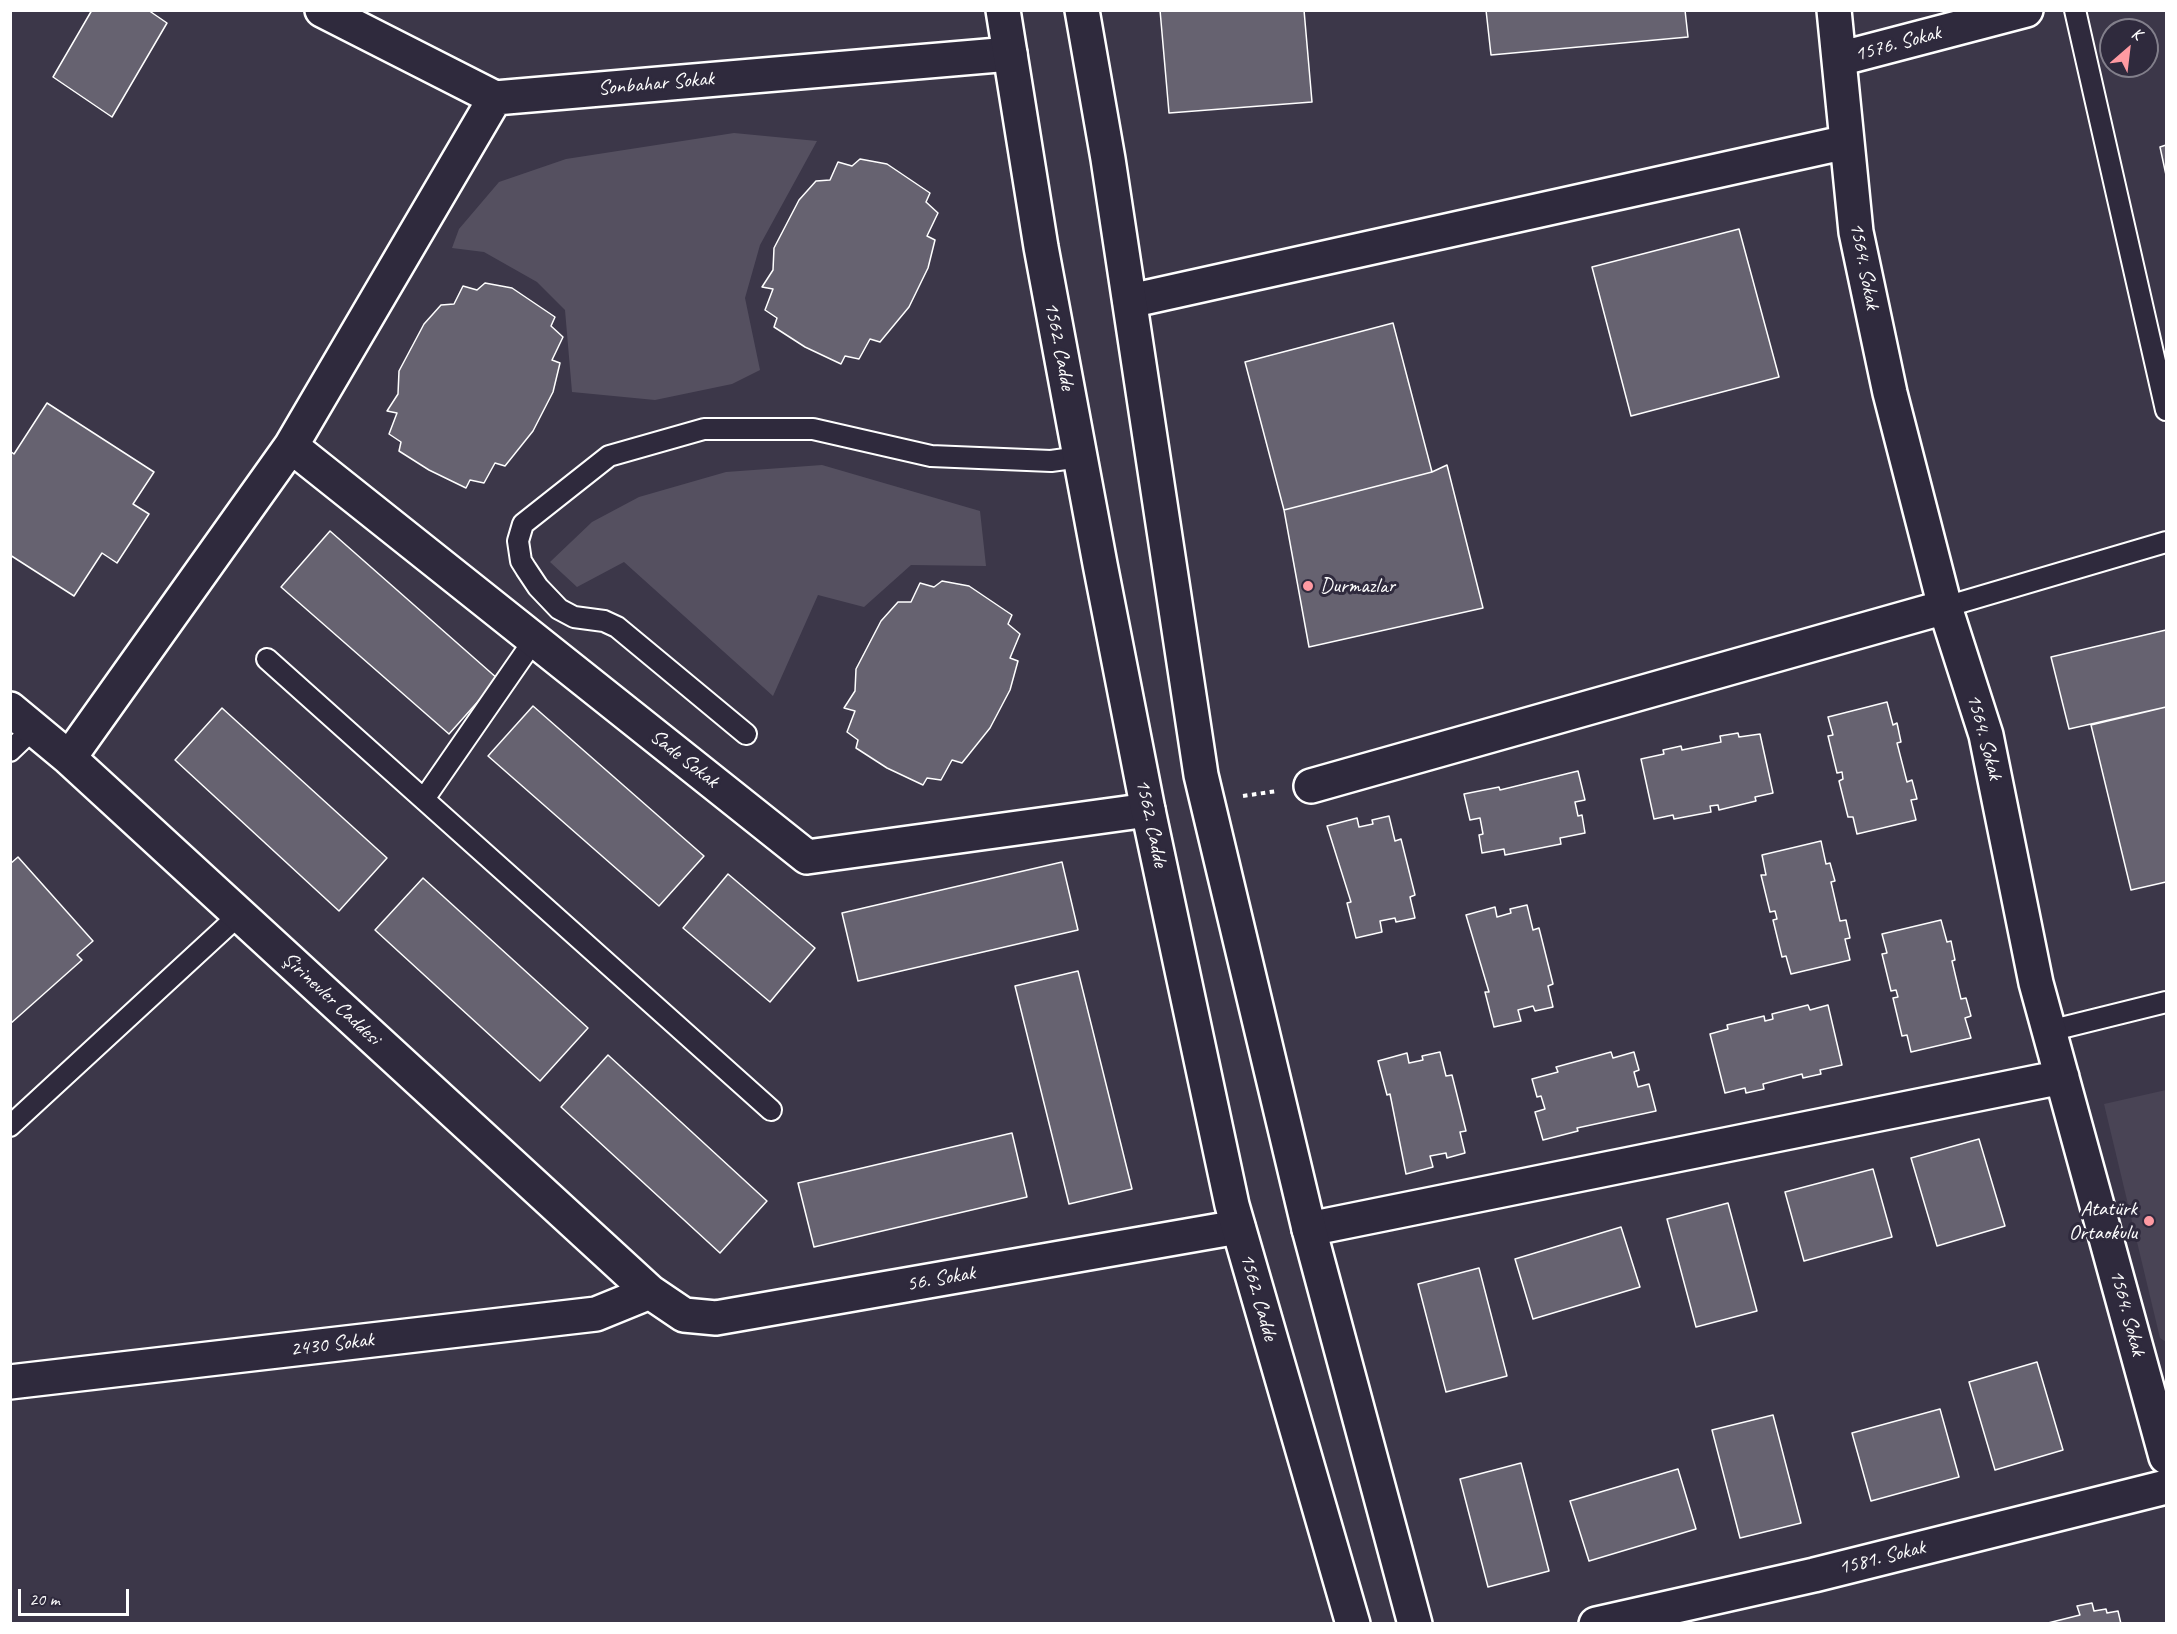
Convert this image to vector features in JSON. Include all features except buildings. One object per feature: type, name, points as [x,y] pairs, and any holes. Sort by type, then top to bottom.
[{"type":"street","points":[[69,758],[291,446],[495,98],[322,10]]},
{"type":"street","name":"1562. Cadde","points":[[1003,10],[1041,247],[1148,810],[1238,1227],[1353,1623]]},
{"type":"street","points":[[1082,10],[1130,302],[1207,802],[1309,1229],[1415,1623]]},
{"type":"street","name":"1564. Sokak","points":[[1834,10],[1856,232],[1890,393],[1945,607],[1986,735],[2036,983],[2166,1457]]},
{"type":"street","name":"1576. Sokak","points":[[1839,59],[2026,10]]},
{"type":"street","name":"Sonbahar Sokak","points":[[495,98],[1010,54]]},
{"type":"street","points":[[1130,302],[1847,142]]},
{"type":"street","name":"Sade Sokak","points":[[291,446],[807,857],[1148,810]]},
{"type":"street","points":[[1311,786],[1945,607]]},
{"type":"street","name":"Şirinevler Caddesi","points":[[18,730],[69,758],[650,1292]]},
{"type":"street","points":[[1309,1229],[2062,1077]]},
{"type":"street","name":"56. Sokak","points":[[650,1292],[684,1315],[716,1318],[1238,1227]]},
{"type":"street","name":"2430 Sokak","points":[[10,1382],[596,1314],[650,1292]]},
{"type":"street","name":"1581. Sokak","points":[[1596,1623],[1814,1575],[2166,1487]]},
{"type":"lane","points":[[2075,10],[2166,410]]},
{"type":"lane","points":[[746,734],[616,627],[604,621],[574,616],[560,609],[548,599],[521,561],[518,542],[523,524],[609,456],[704,429],[813,429],[932,456],[1051,461],[1080,457]]},
{"type":"lane","points":[[1945,607],[2166,542]]},
{"type":"lane","points":[[424,799],[534,640]]},
{"type":"lane","points":[[267,659],[771,1110]]},
{"type":"lane","points":[[10,1126],[239,915]]},
{"type":"lane","points":[[2049,1031],[2166,1002]]},
{"type":"path","points":[[1207,802],[1311,786]]},
{"type":"shaded area","points":[[734,133],[817,141],[760,245],[745,298],[760,370],[732,384],[655,400],[572,392],[565,310],[537,282],[484,252],[452,248],[459,229],[499,182],[566,159]]},
{"type":"shaded area","points":[[822,465],[980,511],[986,566],[911,565],[864,607],[818,595],[773,696],[624,562],[577,587],[550,562],[592,522],[639,497],[726,472]]},
{"type":"shaded area","name":"Atatürk Ortaokulu","points":[[2166,1090],[2166,1342],[2160,1338],[2104,1104]]},
{"type":"place","name":"Durmazlar","points":[[1308,586]]},
{"type":"place","name":"Atatürk Ortaokulu","points":[[2149,1221]]}]
